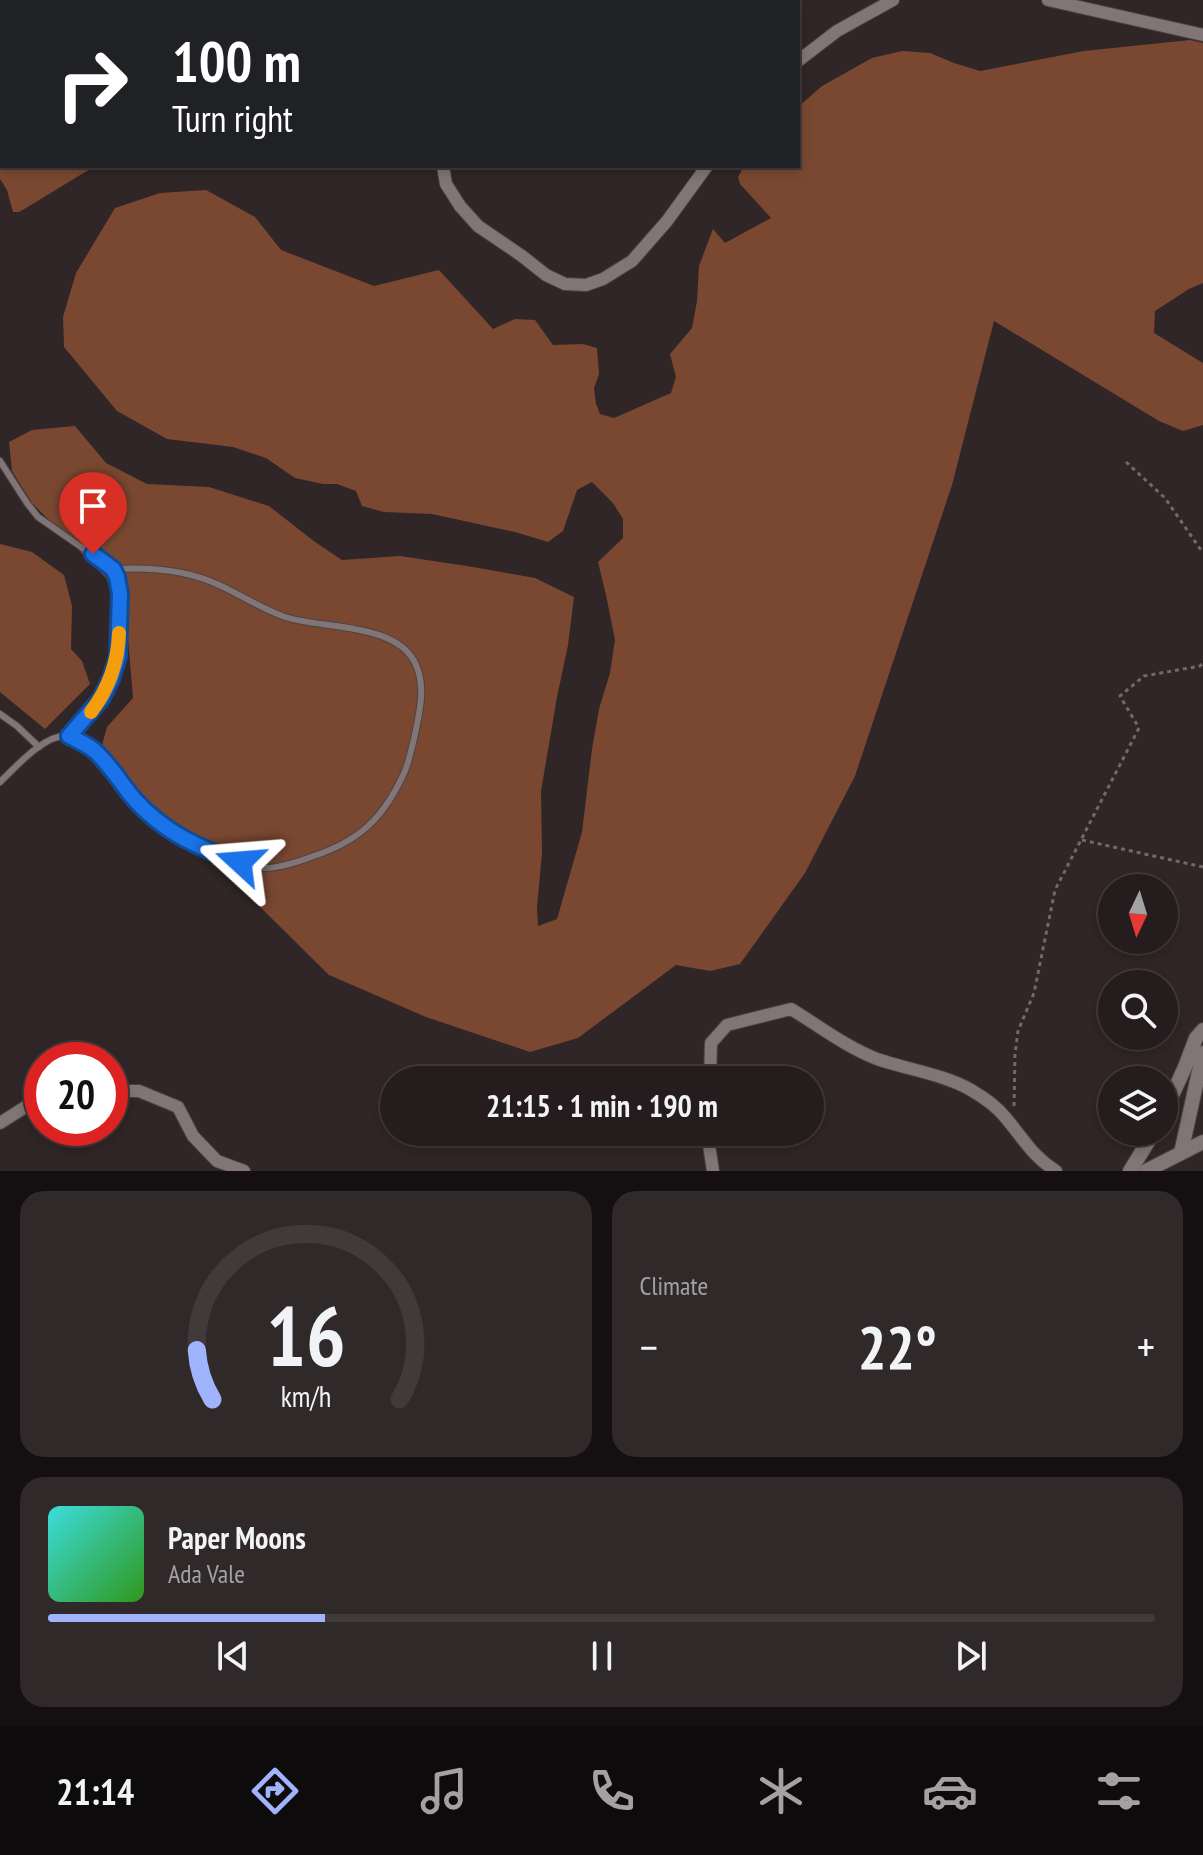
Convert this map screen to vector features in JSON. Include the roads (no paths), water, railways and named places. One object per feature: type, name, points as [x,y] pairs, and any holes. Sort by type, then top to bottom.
[{"type":"street","points":[[800,59],[837,31],[893,0]]},
{"type":"street","points":[[1048,0],[1203,35]]},
{"type":"street","points":[[443,168],[446,184],[478,226],[546,275],[565,284],[586,285],[603,279],[632,261],[667,221],[706,168]]},
{"type":"street","points":[[710,1066],[711,1043],[727,1025],[791,1009],[874,1057],[952,1081],[971,1090],[1004,1115],[1028,1148],[1056,1171]]},
{"type":"street","points":[[1178,1082],[1196,1038],[1203,1030]]},
{"type":"street","points":[[1181,1153],[1203,1053]]},
{"type":"street","points":[[128,1091],[139,1091],[178,1107],[193,1136],[217,1161],[244,1171]]},
{"type":"street","points":[[0,1123],[24,1108]]},
{"type":"street","points":[[1151,1170],[1203,1142]]},
{"type":"street","points":[[709,1146],[713,1171]]},
{"type":"street","points":[[1130,1171],[1145,1146]]},
{"type":"lane","points":[[0,461],[38,517],[113,569],[117,577],[120,594],[118,657],[101,699],[69,736]]},
{"type":"lane","points":[[0,782],[45,742],[69,736],[95,751],[135,800],[177,835],[207,851],[262,868],[286,866],[346,841],[372,824],[391,799],[407,767],[422,690],[412,657],[399,644],[358,629],[285,617],[216,583],[196,577],[150,569],[113,569]]},
{"type":"lane","points":[[0,714],[39,747]]}]
